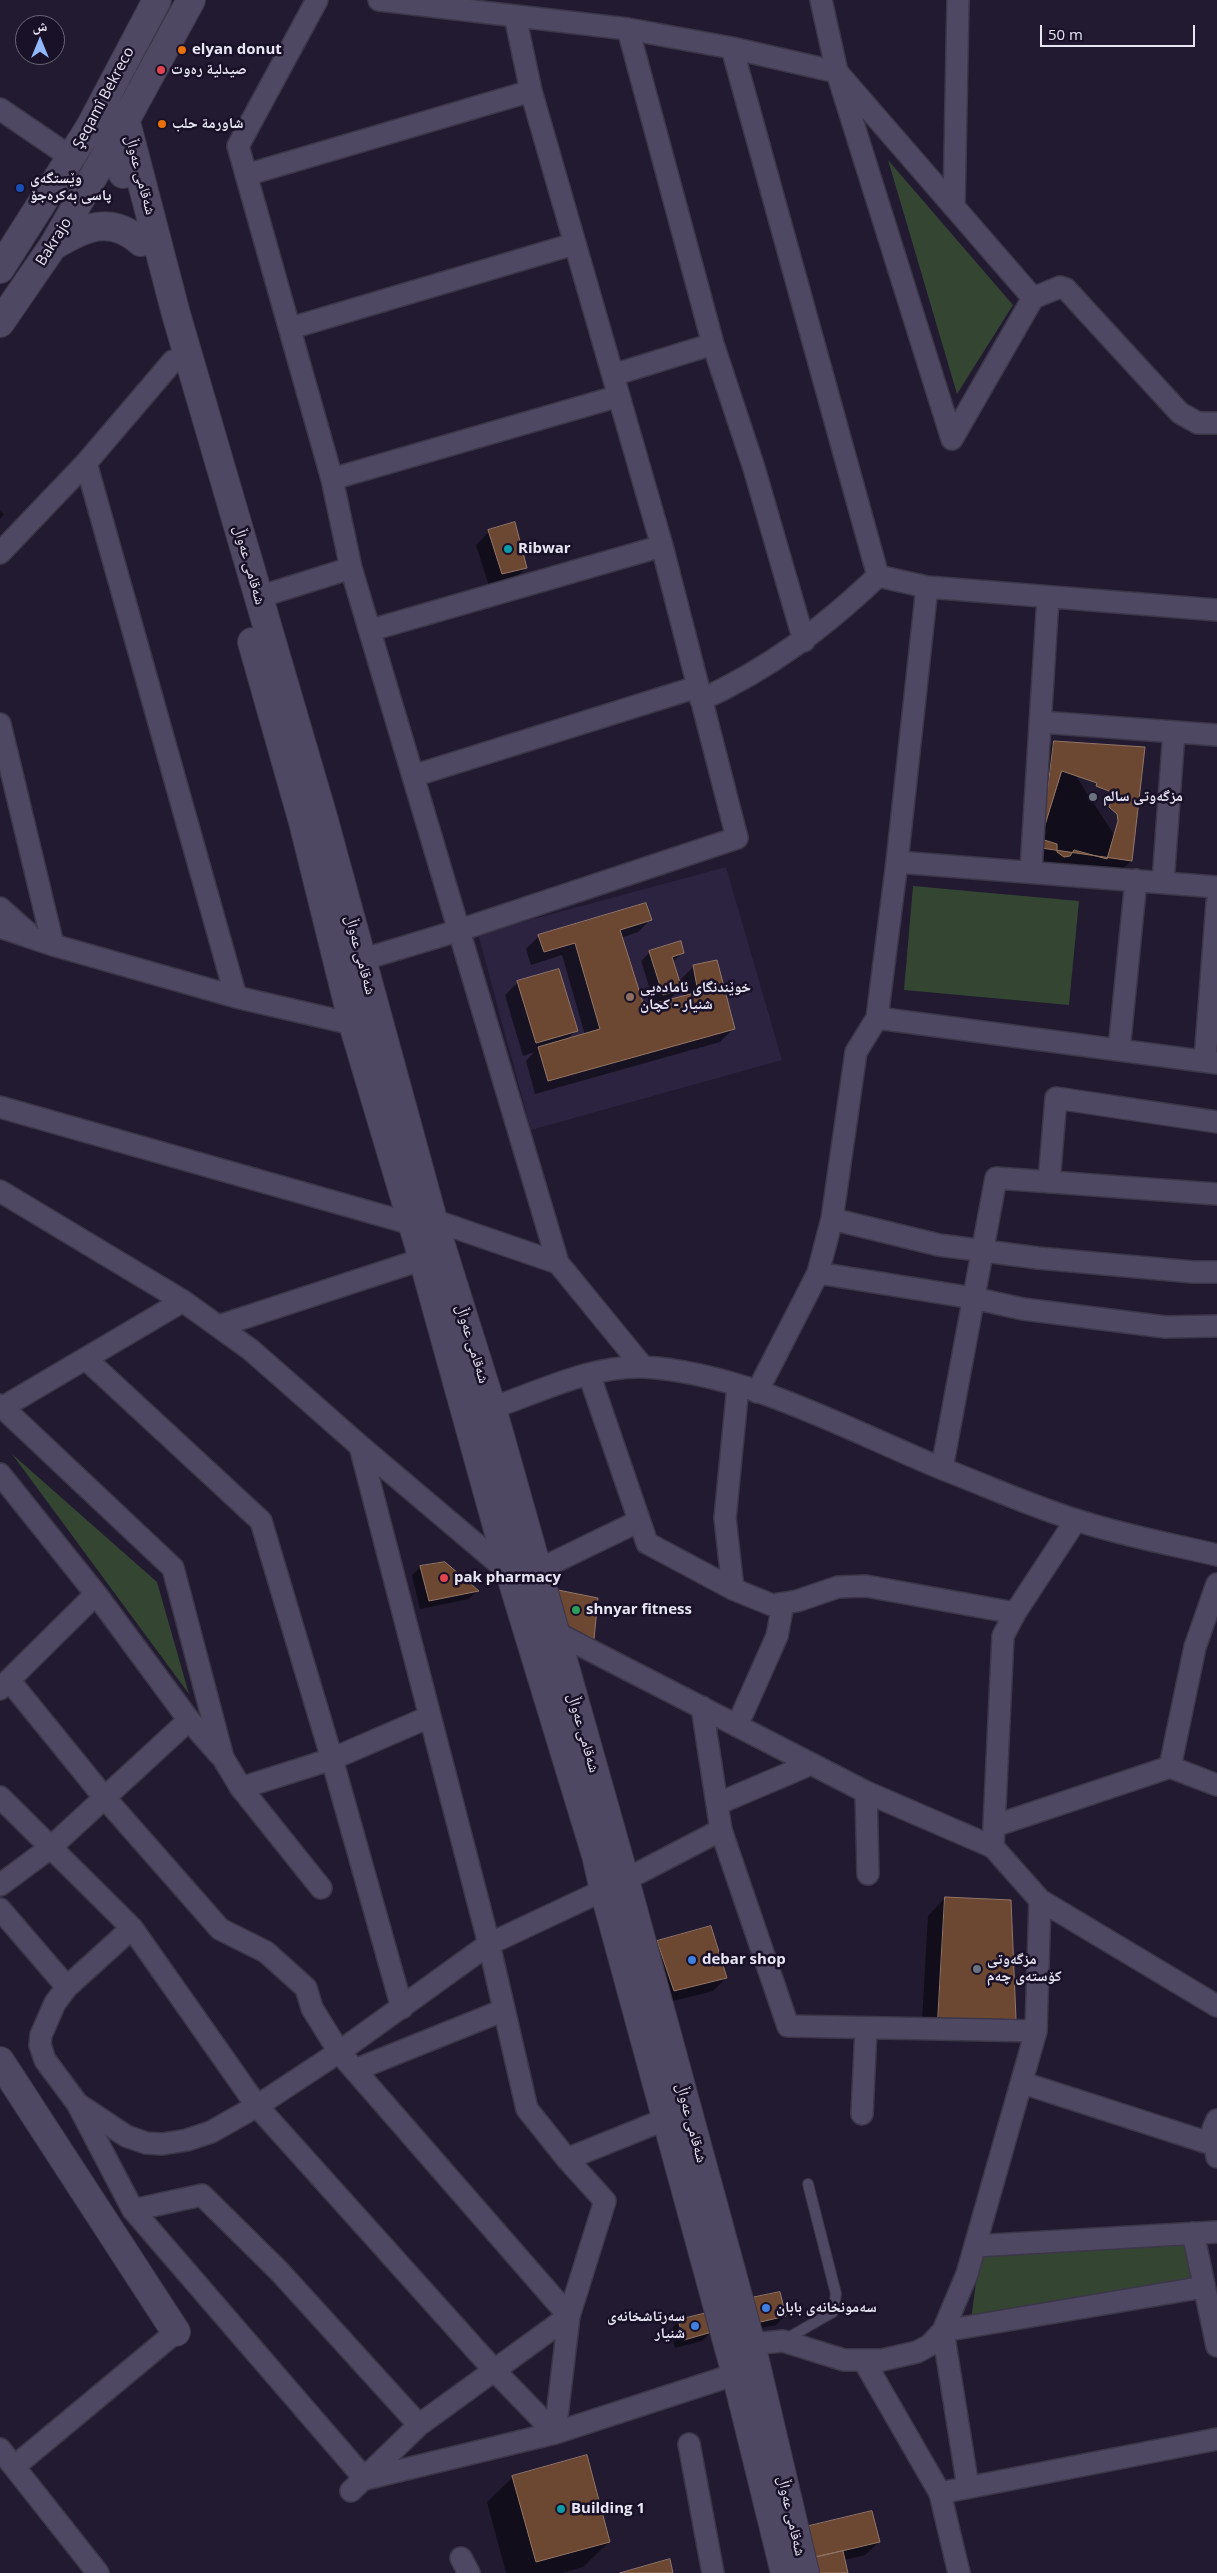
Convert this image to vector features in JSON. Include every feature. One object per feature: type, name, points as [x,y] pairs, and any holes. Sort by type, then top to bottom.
[{"type":"main road","name":"Şeqamî Bekreco","points":[[0,269],[72,158],[108,123],[157,0]]},
{"type":"main road","name":"Bakrajo","points":[[0,323],[53,246],[80,199],[108,123],[190,0]]},
{"type":"main road","name":"شەقامی عەواڵ","points":[[108,123],[303,822],[353,1024],[422,1222],[492,1408],[552,1630],[614,1885],[666,2119],[736,2374],[785,2573]]},
{"type":"main road","name":"شەقامی عەواڵ","points":[[108,123],[176,314],[323,817],[361,960],[422,1222],[423,1259],[510,1573],[596,1855],[614,1885],[751,2344],[805,2573]]},
{"type":"main road","points":[[54,184],[80,199]]},
{"type":"main road","points":[[53,246],[81,231],[102,226],[121,228],[141,242]]},
{"type":"main road","points":[[0,2061],[176,2332]]},
{"type":"street","points":[[317,0],[238,146],[291,328],[332,479],[351,568],[558,1264],[642,1367]]},
{"type":"street","points":[[379,0],[628,29],[732,48],[838,72],[1033,298]]},
{"type":"street","points":[[821,0],[838,72],[952,439],[1033,298],[1060,287],[1066,290],[1180,413],[1198,423],[1217,423]]},
{"type":"street","points":[[954,207],[958,0]]},
{"type":"street","points":[[361,960],[458,931],[737,838],[662,546],[531,91],[514,16]]},
{"type":"street","points":[[628,29],[712,344],[754,468],[804,641]]},
{"type":"street","points":[[732,48],[878,576]]},
{"type":"street","points":[[246,175],[531,91]]},
{"type":"street","points":[[0,110],[72,158]]},
{"type":"street","points":[[291,328],[574,244]]},
{"type":"street","points":[[613,375],[712,344]]},
{"type":"street","points":[[0,554],[86,463],[173,361]]},
{"type":"street","points":[[332,479],[619,396]]},
{"type":"street","points":[[86,463],[236,997]]},
{"type":"street","points":[[370,630],[662,546]]},
{"type":"street","points":[[259,597],[351,568]]},
{"type":"street","points":[[878,576],[928,587],[1217,610]]},
{"type":"street","points":[[413,776],[736,683],[804,641],[878,576]]},
{"type":"street","points":[[733,1589],[725,1518],[748,1389],[818,1273],[832,1219],[856,1052],[877,1018],[897,862],[928,587]]},
{"type":"street","points":[[1031,870],[1048,597]]},
{"type":"street","points":[[1040,722],[1217,735]]},
{"type":"street","points":[[0,724],[53,945]]},
{"type":"street","points":[[1163,882],[1174,732]]},
{"type":"street","points":[[897,862],[1031,870],[1217,886]]},
{"type":"street","points":[[1119,1050],[1136,880]]},
{"type":"street","points":[[877,1018],[1211,1062],[1217,903]]},
{"type":"street","points":[[0,908],[30,936]]},
{"type":"street","points":[[0,927],[53,945],[236,997],[353,1024]]},
{"type":"street","points":[[1049,1182],[1056,1098],[1217,1122]]},
{"type":"street","points":[[0,1107],[422,1222],[558,1264]]},
{"type":"street","points":[[942,1468],[996,1178],[1217,1194]]},
{"type":"street","points":[[0,1191],[183,1301],[220,1326],[251,1350],[360,1446],[510,1573]]},
{"type":"street","points":[[832,1219],[939,1244],[982,1250],[1136,1268],[1217,1272]]},
{"type":"street","points":[[220,1326],[423,1259]]},
{"type":"street","points":[[818,1273],[973,1298],[1023,1309],[1165,1327],[1217,1326]]},
{"type":"street","points":[[183,1301],[1,1407],[172,1568],[223,1758]]},
{"type":"street","points":[[86,1359],[261,1521],[332,1759],[402,2008]]},
{"type":"street","points":[[492,1408],[589,1374],[642,1367],[698,1375],[748,1389],[1076,1520],[1217,1556]]},
{"type":"street","points":[[589,1374],[647,1543],[733,1589],[762,1602],[783,1604],[838,1587],[866,1586],[1015,1613]]},
{"type":"street","points":[[360,1446],[489,1944],[527,2110],[567,2159],[605,2201],[569,2316],[555,2433]]},
{"type":"street","points":[[0,1474],[96,1594],[189,1720],[223,1758],[241,1788],[321,1888]]},
{"type":"street","points":[[993,1847],[1003,1636],[1015,1613],[1076,1520]]},
{"type":"street","points":[[536,1571],[639,1521]]},
{"type":"street","points":[[1170,1767],[1195,1647],[1217,1584]]},
{"type":"street","points":[[96,1594],[4,1684],[220,1929],[266,1952],[306,1988],[312,2008],[339,2052],[569,2316]]},
{"type":"street","points":[[737,1726],[777,1636],[783,1604]]},
{"type":"street","points":[[525,1620],[552,1630],[866,1792],[993,1847],[1040,1900],[1217,2006]]},
{"type":"street","points":[[702,1708],[721,1830],[788,2026],[1036,2031]]},
{"type":"street","points":[[241,1788],[332,1759],[429,1718]]},
{"type":"street","points":[[0,1885],[50,1848],[189,1720]]},
{"type":"street","points":[[717,1804],[811,1764]]},
{"type":"street","points":[[994,1826],[1170,1767],[1217,1785]]},
{"type":"street","points":[[866,1792],[868,1874]]},
{"type":"street","points":[[0,1797],[132,1928],[257,2106],[494,2370],[555,2433]]},
{"type":"street","points":[[77,2103],[126,2136],[146,2143],[162,2144],[187,2140],[211,2132],[257,2106],[339,2052],[489,1944],[614,1885],[721,1830]]},
{"type":"street","points":[[751,2344],[783,2341],[844,2360],[882,2360],[917,2352],[930,2344],[943,2332],[967,2274],[1023,2083],[1036,2031],[1040,1900]]},
{"type":"street","points":[[0,1909],[67,1987]]},
{"type":"street","points":[[132,1928],[67,1987],[46,2021],[41,2035],[40,2045],[45,2060],[77,2103],[133,2210],[358,2485]]},
{"type":"street","points":[[354,2070],[504,2010]]},
{"type":"street","points":[[862,2114],[866,2029]]},
{"type":"street","points":[[1023,2083],[1216,2151],[1213,2129],[1217,2120]]},
{"type":"street","points":[[567,2159],[666,2119]]},
{"type":"street","points":[[133,2210],[202,2196],[279,2271],[419,2425]]},
{"type":"street","points":[[975,2246],[1217,2232]]},
{"type":"street","points":[[1193,2233],[1217,2346]]},
{"type":"street","points":[[943,2332],[1204,2287]]},
{"type":"street","points":[[358,2485],[419,2425],[569,2316]]},
{"type":"street","points":[[15,2466],[176,2332]]},
{"type":"street","points":[[943,2332],[968,2487]]},
{"type":"street","points":[[864,2361],[940,2492],[959,2573]]},
{"type":"street","points":[[358,2485],[555,2433],[736,2374]]},
{"type":"street","points":[[940,2492],[1217,2439]]},
{"type":"street","points":[[689,2444],[713,2573]]},
{"type":"street","points":[[0,2449],[98,2573]]},
{"type":"lane","points":[[783,2341],[833,2312],[836,2294],[808,2184]]},
{"type":"shaded area","name":"خوێندنگای ئامادەیی شنیار - کچان","points":[[726,867],[782,1060],[531,1130],[478,934]]},
{"type":"green space","points":[[888,160],[1013,305],[957,394]]},
{"type":"green space","points":[[913,886],[1079,901],[1069,1005],[904,990]]},
{"type":"green space","points":[[12,1454],[157,1582],[189,1694]]},
{"type":"green space","points":[[1187,2241],[1196,2280],[971,2320],[980,2252]]},
{"type":"building","name":"Ribwar","points":[[515,522],[527,568],[502,574],[488,530]]},
{"type":"building","name":"مزگەوتی سالم","points":[[1054,741],[1145,747],[1132,861],[1041,848]]},
{"type":"building","points":[[1062,771],[1097,783],[1096,786],[1114,793],[1109,807],[1117,814],[1118,821],[1107,859],[1074,850],[1070,856],[1064,857],[1057,852],[1057,844],[1041,839]]},
{"type":"building","points":[[646,903],[652,920],[620,930],[644,1006],[698,992],[693,965],[717,960],[735,1029],[548,1081],[538,1047],[600,1029],[575,943],[544,952],[538,935]]},
{"type":"building","points":[[681,941],[684,953],[672,957],[682,989],[663,995],[649,951]]},
{"type":"building","points":[[559,969],[578,1031],[536,1043],[517,981]]},
{"type":"building","name":"pak pharmacy","points":[[445,1562],[479,1591],[429,1601],[420,1566]]},
{"type":"building","name":"shnyar fitness","points":[[548,1588],[598,1598],[594,1639],[559,1623]]},
{"type":"building","points":[[945,1897],[1011,1900],[1016,2019],[938,2021]]},
{"type":"building","name":"debar shop","points":[[711,1926],[727,1978],[674,1991],[657,1941]]},
{"type":"building","name":"سەمونخانەی بابان","points":[[780,2292],[786,2316],[752,2324],[746,2299]]},
{"type":"building","name":"سەرتاشخانەی شنیار","points":[[707,2313],[712,2332],[684,2340],[678,2320]]},
{"type":"building","name":"Building 1","points":[[587,2455],[610,2542],[536,2562],[512,2476]]},
{"type":"building","points":[[872,2511],[880,2542],[812,2558],[805,2527]]},
{"type":"building","points":[[843,2551],[848,2573],[816,2573],[812,2558]]},
{"type":"building","points":[[670,2559],[673,2573],[620,2573]]},
{"type":"place","name":"elyan donut","points":[[182,50]]},
{"type":"place","name":"صیدلیة رەوت","points":[[161,70]]},
{"type":"place","name":"شاورمة حلب","points":[[162,124]]},
{"type":"place","name":"وێستگەی پاسی بەکرەجۆ","points":[[20,188]]},
{"type":"place","name":"Ribwar","points":[[508,549]]},
{"type":"place","name":"مزگەوتی سالم","points":[[1093,797]]},
{"type":"place","name":"خوێندنگای ئامادەیی شنیار - کچان","points":[[630,997]]},
{"type":"place","name":"pak pharmacy","points":[[444,1578]]},
{"type":"place","name":"shnyar fitness","points":[[576,1610]]},
{"type":"place","name":"debar shop","points":[[692,1960]]},
{"type":"place","name":"مزگه‌وتی کۆستەی چەم","points":[[977,1969]]},
{"type":"place","name":"سەمونخانەی بابان","points":[[766,2308]]},
{"type":"place","name":"سەرتاشخانەی شنیار","points":[[695,2326]]},
{"type":"place","name":"Building 1","points":[[561,2509]]}]
